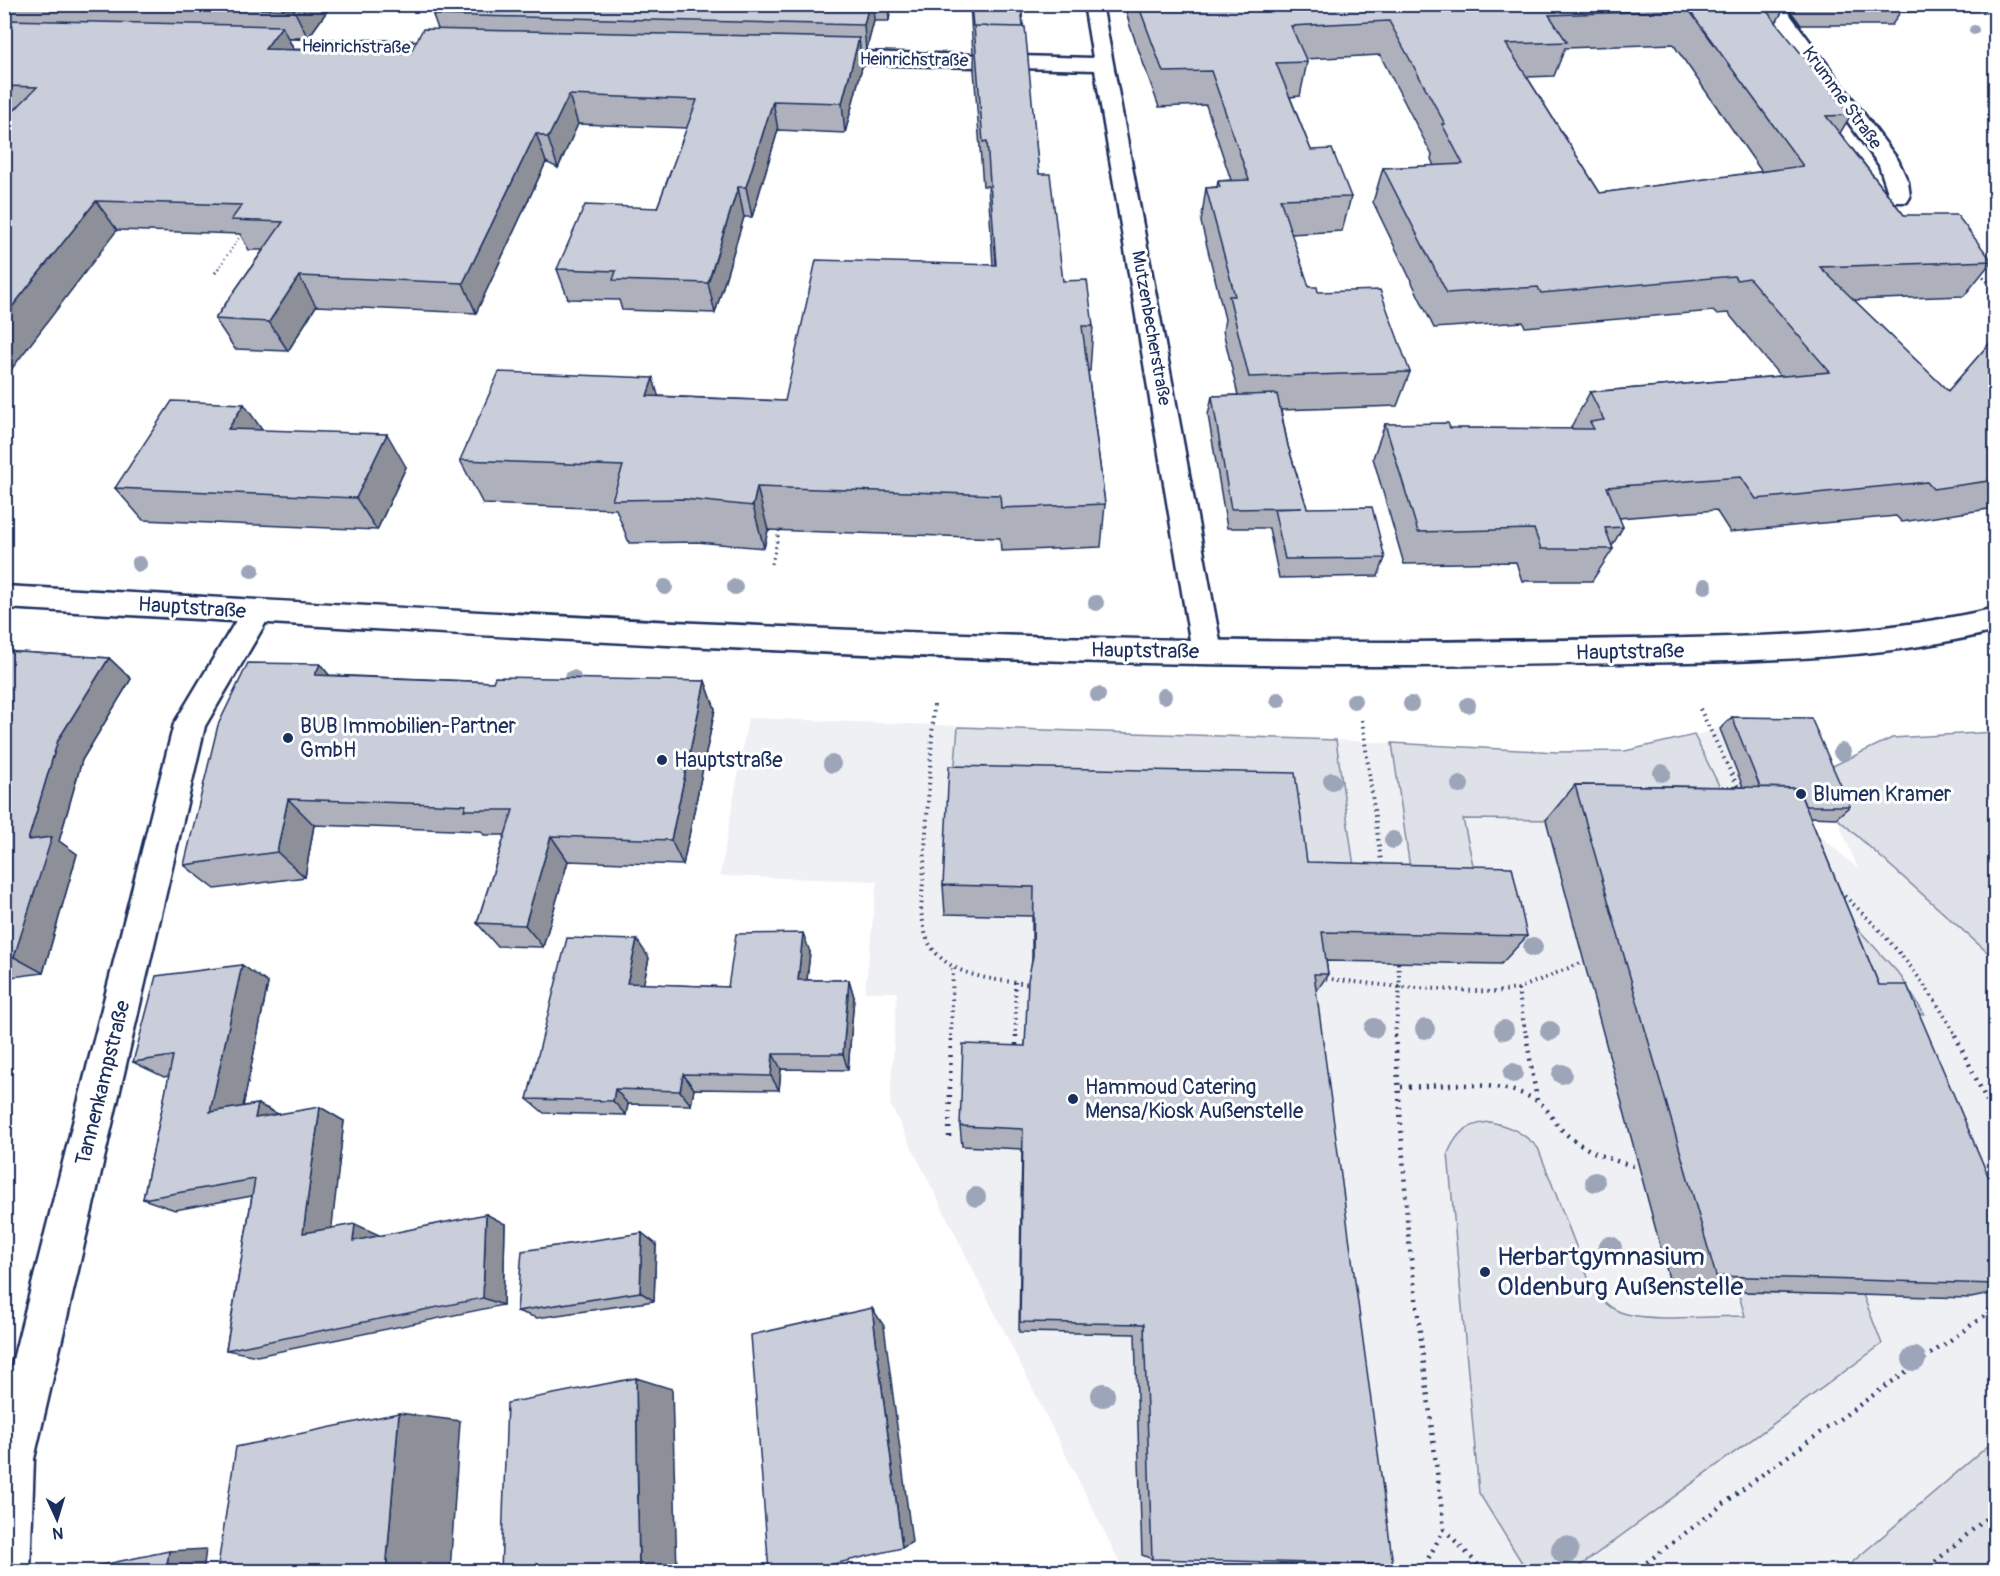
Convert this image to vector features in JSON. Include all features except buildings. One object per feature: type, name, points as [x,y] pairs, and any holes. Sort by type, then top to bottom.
[{"type":"street","name":"Mutzenbecherstraße","points":[[1093,4],[1207,652]]},
{"type":"street","name":"Krumme Straße","points":[[1772,4],[1890,165],[1897,182],[1899,198]]},
{"type":"street","name":"Heinrichstraße","points":[[226,44],[472,49]]},
{"type":"street","name":"Heinrichstraße","points":[[794,57],[1103,64]]},
{"type":"street","name":"Hauptstraße","points":[[4,597],[257,612],[953,646],[1207,652],[1574,653],[1782,648],[1897,638],[1987,624]]},
{"type":"street","name":"Tannenkampstraße","points":[[6,1572],[11,1459],[190,724],[257,612]]},
{"type":"path","points":[[215,273],[245,230]]},
{"type":"path","points":[[1975,266],[1995,293]]},
{"type":"path","points":[[772,564],[781,519]]},
{"type":"path","points":[[934,705],[921,913],[930,944],[953,968],[983,979],[1031,984]]},
{"type":"path","points":[[1700,709],[1735,784],[1741,791]]},
{"type":"path","points":[[1362,720],[1383,872]]},
{"type":"path","points":[[1835,888],[1889,940],[1924,983],[1951,1028],[1995,1120]]},
{"type":"path","points":[[1308,976],[1400,987],[1494,992],[1518,989],[1598,958]]},
{"type":"path","points":[[1398,961],[1400,987],[1394,1042],[1401,1087],[1408,1233],[1444,1529],[1420,1572]]},
{"type":"path","points":[[949,1137],[953,968]]},
{"type":"path","points":[[1015,982],[1017,1059]]},
{"type":"path","points":[[1518,989],[1537,1101]]},
{"type":"path","points":[[1401,1087],[1511,1091],[1537,1101],[1563,1131],[1607,1160],[1638,1167]]},
{"type":"path","points":[[1634,1572],[1767,1471],[1984,1316],[1995,1300]]},
{"type":"path","points":[[1923,1572],[1995,1510]]},
{"type":"path","points":[[1444,1529],[1485,1572]]},
{"type":"path","points":[[1254,1557],[1255,1572]]},
{"type":"shaded area","name":"Herbartgymnasium Oldenburg Außenstelle","points":[[748,718],[1336,740],[1556,752],[1625,751],[1721,729],[1799,817],[1858,869],[1837,818],[1995,959],[1995,1440],[1842,1571],[1124,1571],[890,1104],[897,992],[865,992],[877,881],[720,876]]},
{"type":"shaded area","points":[[958,727],[1336,740],[1358,895],[952,799]]},
{"type":"shaded area","points":[[1995,732],[1995,959],[1837,818],[1820,772],[1892,738]]},
{"type":"shaded area","points":[[1694,735],[1737,822],[1463,819],[1480,897],[1414,896],[1392,743],[1556,752],[1625,751]]},
{"type":"shaded area","points":[[1827,895],[1900,975],[1924,1014],[1880,1012]]},
{"type":"shaded area","points":[[1490,1122],[1516,1131],[1538,1148],[1591,1285],[1614,1309],[1630,1315],[1661,1318],[1745,1316],[1738,1292],[1863,1295],[1882,1344],[1573,1571],[1527,1571],[1479,1493],[1448,1153],[1459,1134],[1464,1130]]},
{"type":"shaded area","points":[[1995,1440],[1995,1571],[1842,1571]]},
{"type":"place","name":"BUB Immobilien-Partner GmbH","points":[[288,738]]},
{"type":"place","name":"Hauptstraße","points":[[662,760]]},
{"type":"place","name":"Blumen Kramer","points":[[1801,794]]},
{"type":"place","name":"Hammoud Catering Mensa/Kiosk Außenstelle","points":[[1073,1099]]},
{"type":"place","name":"Herbartgymnasium Oldenburg Außenstelle","points":[[1485,1272]]}]
